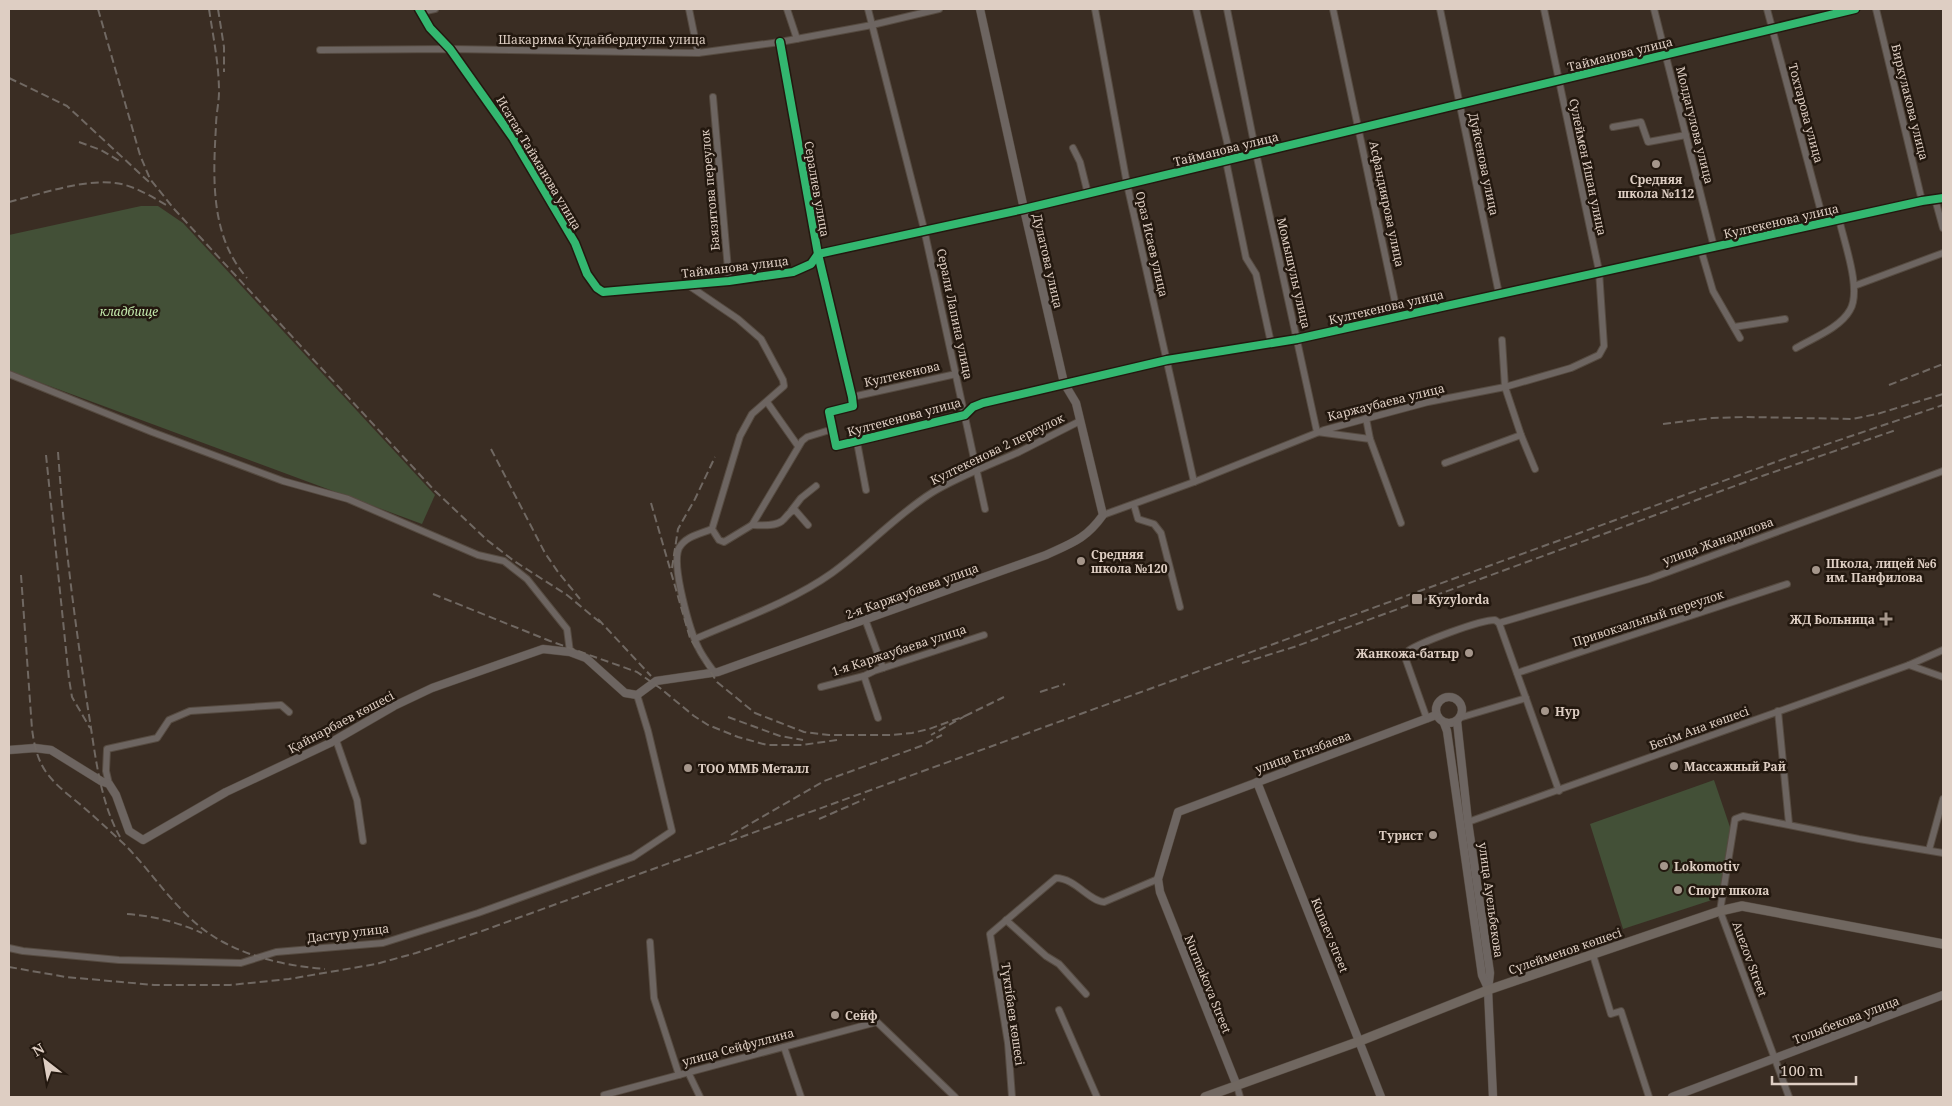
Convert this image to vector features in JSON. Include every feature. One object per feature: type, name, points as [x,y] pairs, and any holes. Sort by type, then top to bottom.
[{"type":"main road","name":"Сүлейменов көшесі","points":[[1205,1097],[1360,1041],[1488,990],[1720,911],[1742,906],[1943,944]]},
{"type":"street","points":[[420,10],[435,9]]},
{"type":"street","points":[[690,9],[698,52]]},
{"type":"street","points":[[787,9],[796,39]]},
{"type":"street","name":"Серали Лапина улица","points":[[868,9],[924,229],[978,469],[985,509]]},
{"type":"street","name":"Шакарима Кудайбердиулы улица","points":[[320,50],[450,49],[698,52],[780,42],[872,26],[939,9]]},
{"type":"street","name":"Дулатова улица","points":[[980,9],[1064,383],[1076,403],[1103,515]]},
{"type":"street","name":"Ораз Исаев улица","points":[[1095,9],[1127,184],[1194,482]]},
{"type":"street","points":[[1196,9],[1229,160],[1246,258],[1256,274],[1271,343]]},
{"type":"street","name":"Момышулы улица","points":[[1227,9],[1256,154],[1318,432]]},
{"type":"street","name":"Асфандиярова улица","points":[[1334,9],[1398,316]]},
{"type":"street","name":"Дуйсенова улица","points":[[1440,9],[1499,294]]},
{"type":"street","name":"Сулеймен Ишан улица","points":[[1544,9],[1599,271]]},
{"type":"street","name":"Молдагулова улица","points":[[1654,9],[1714,247]]},
{"type":"street","name":"Тохтарова улица","points":[[1767,9],[1824,223]]},
{"type":"street","name":"Тайманова улица","points":[[603,292],[729,281],[793,272],[810,264],[818,254],[1088,194],[1855,9]]},
{"type":"street","name":"Биркулакова улица","points":[[1876,9],[1922,201]]},
{"type":"street","name":"Исатая Тайманова улица","points":[[420,10],[430,28],[450,49],[513,138],[575,244],[587,274],[597,288],[603,292]]},
{"type":"street","name":"Сералиев улица","points":[[780,42],[818,254],[852,397]]},
{"type":"street","name":"Баязитова переулок","points":[[712,97],[729,281]]},
{"type":"street","points":[[1613,127],[1641,122],[1648,142],[1686,135]]},
{"type":"street","points":[[1073,148],[1080,162],[1088,194]]},
{"type":"street","name":"Култекенова улица","points":[[833,429],[836,446],[857,442],[965,415],[973,407],[983,403],[1064,383],[1167,360],[1297,339],[1599,271],[1943,198]]},
{"type":"street","points":[[1935,199],[1943,228]]},
{"type":"street","points":[[1796,348],[1836,325],[1850,312],[1854,301],[1854,286],[1839,219]]},
{"type":"street","points":[[1701,250],[1713,291],[1740,338]]},
{"type":"street","points":[[1854,286],[1943,252]]},
{"type":"street","name":"Каржаубаева улица","points":[[1103,515],[1194,482],[1318,432],[1428,402],[1505,387],[1572,368],[1599,355],[1603,351],[1604,346],[1599,271]]},
{"type":"street","points":[[688,284],[738,319],[760,339],[783,380],[784,386],[752,414],[740,436],[712,529],[719,540],[724,542],[752,526],[775,524],[782,521],[801,498],[816,486]]},
{"type":"street","points":[[1734,327],[1785,319]]},
{"type":"street","points":[[1502,340],[1505,387],[1535,469]]},
{"type":"street","points":[[9,374],[152,432],[283,481],[348,499],[478,555],[504,561],[527,579],[567,629],[570,652]]},
{"type":"street","name":"Култекенова","points":[[852,397],[956,374]]},
{"type":"street","points":[[752,526],[798,446],[807,437],[833,429],[829,412],[853,406],[852,397]]},
{"type":"street","points":[[766,402],[798,446]]},
{"type":"street","points":[[1366,418],[1370,439],[1401,524]]},
{"type":"street","name":"Култекенова 2 переулок","points":[[695,639],[792,595],[830,574],[864,549],[903,514],[932,493],[1080,421]]},
{"type":"street","points":[[1318,432],[1370,439]]},
{"type":"street","points":[[1445,463],[1521,435]]},
{"type":"street","points":[[857,442],[866,490]]},
{"type":"street","name":"улица Жанадилова","points":[[1426,719],[1406,660],[1408,651],[1413,647],[1489,620],[1495,620],[1499,623],[1649,579],[1943,472]]},
{"type":"street","points":[[1134,504],[1138,519],[1154,524],[1161,532],[1180,607]]},
{"type":"street","points":[[791,511],[795,510],[808,525]]},
{"type":"street","name":"2-я Каржаубаева улица","points":[[716,672],[1046,554],[1083,538],[1093,529],[1103,515]]},
{"type":"street","points":[[637,695],[656,681],[716,672],[699,649],[695,639],[680,586],[676,561],[678,550],[683,542],[690,537],[712,529]]},
{"type":"street","name":"Привокзальный переулок","points":[[1517,673],[1787,584]]},
{"type":"street","points":[[865,619],[883,668]]},
{"type":"street","points":[[1499,623],[1559,791]]},
{"type":"street","name":"1-я Каржаубаева улица","points":[[821,687],[864,676],[984,635]]},
{"type":"street","name":"Қайнарбаев көшесі","points":[[109,784],[116,795],[129,831],[143,840],[226,792],[336,740],[394,706],[432,688],[543,649],[570,652],[586,658],[625,693],[637,695]]},
{"type":"street","name":"Бегім Ана көшесі","points":[[1464,824],[1909,665],[1943,650]]},
{"type":"street","points":[[1909,665],[1943,677]]},
{"type":"street","points":[[864,676],[878,718]]},
{"type":"street","name":"Дастур улица","points":[[9,948],[119,960],[241,963],[276,952],[383,943],[478,913],[633,857],[672,831],[648,731],[637,695]]},
{"type":"street","points":[[1458,720],[1462,709],[1460,704],[1453,698],[1448,697],[1439,702],[1436,716],[1444,722],[1452,723],[1526,698]]},
{"type":"street","points":[[109,784],[106,771],[107,749],[157,738],[169,720],[190,711],[281,705],[289,712]]},
{"type":"street","points":[[1778,711],[1790,824],[1859,839],[1943,853]]},
{"type":"street","name":"улица Егизбаева","points":[[1158,879],[1178,812],[1436,716]]},
{"type":"street","name":"улица Ауельбекова","points":[[1458,720],[1464,824]]},
{"type":"street","name":"улица Ауельбекова","points":[[1444,722],[1490,973],[1488,990],[1493,1097]]},
{"type":"street","points":[[336,740],[357,800],[363,841]]},
{"type":"street","points":[[9,750],[35,748],[51,750],[109,784]]},
{"type":"street","name":"Kunaev street","points":[[1257,782],[1382,1097]]},
{"type":"street","points":[[1929,850],[1943,799]]},
{"type":"street","name":"Auezov Street","points":[[1789,1097],[1720,911],[1735,819],[1743,816],[1790,824]]},
{"type":"street","points":[[1086,994],[1059,964],[1046,956],[1006,920],[1056,878],[1061,878],[1073,884],[1099,901],[1104,902],[1158,879]]},
{"type":"street","name":"Nurmakova Street","points":[[1158,879],[1160,892],[1240,1097]]},
{"type":"street","name":"Түктібаев көшесі","points":[[1006,920],[990,934],[1008,1043],[1012,1097]]},
{"type":"street","points":[[650,942],[654,998],[678,1075]]},
{"type":"street","points":[[1593,955],[1611,1014],[1620,1011],[1649,1097]]},
{"type":"street","name":"Толыбекова улица","points":[[1672,1097],[1943,995]]},
{"type":"street","points":[[1059,1010],[1097,1097]]},
{"type":"street","name":"улица Сейфуллина","points":[[604,1095],[877,1022],[954,1097]]},
{"type":"street","points":[[784,1047],[801,1097]]},
{"type":"street","points":[[688,1072],[700,1097]]},
{"type":"green space","name":"кладбище","points":[[141,206],[158,206],[183,223],[435,495],[422,524],[9,371],[9,235]]},
{"type":"green space","name":"Lokomotiv","points":[[1714,780],[1732,833],[1718,898],[1623,929],[1590,824]]},
{"type":"railway","points":[[98,9],[140,155],[150,179],[175,210],[435,491],[487,540],[514,561],[567,595],[602,624]]},
{"type":"railway","points":[[209,9],[219,82],[214,166],[216,206],[226,244],[235,262],[247,278]]},
{"type":"railway","points":[[218,9],[224,47],[224,72]]},
{"type":"railway","points":[[9,78],[67,106],[149,182]]},
{"type":"railway","points":[[79,142],[101,150],[121,162]]},
{"type":"railway","points":[[9,202],[75,185],[102,182],[129,186],[168,206]]},
{"type":"railway","points":[[1889,385],[1943,364]]},
{"type":"railway","points":[[1663,424],[1712,418],[1747,417],[1852,419],[1877,414],[1943,394]]},
{"type":"railway","points":[[9,967],[66,977],[154,985],[230,985],[289,979],[376,964],[416,953],[482,931],[1792,456],[1943,405]]},
{"type":"railway","points":[[1242,663],[1294,647],[1765,475],[1896,430]]},
{"type":"railway","points":[[491,449],[545,553],[580,599]]},
{"type":"railway","points":[[58,452],[70,581],[96,758],[102,791],[120,837]]},
{"type":"railway","points":[[46,455],[69,679],[72,697],[90,728]]},
{"type":"railway","points":[[672,568],[678,529],[715,457]]},
{"type":"railway","points":[[651,503],[690,638],[717,682],[755,713],[804,732],[829,735],[892,735],[929,729],[965,716],[931,735]]},
{"type":"railway","points":[[21,575],[32,729],[36,751],[46,772],[58,786],[124,844],[181,910],[208,933],[247,953],[285,964],[325,969]]},
{"type":"railway","points":[[433,594],[550,641],[637,672],[694,716],[708,725],[738,737],[767,745],[802,745],[837,740]]},
{"type":"railway","points":[[598,619],[651,676]]},
{"type":"railway","points":[[1040,692],[1065,684]]},
{"type":"railway","points":[[965,716],[1004,697]]},
{"type":"railway","points":[[728,717],[780,736],[803,740]]},
{"type":"railway","points":[[731,835],[824,781],[921,746],[942,735]]},
{"type":"railway","points":[[819,819],[865,799]]},
{"type":"railway","points":[[127,914],[165,920],[202,933]]},
{"type":"cycle path","points":[[419,9],[430,28],[450,49],[513,138],[575,243],[587,274],[597,288],[603,292],[729,281],[793,272],[811,264],[818,254],[1024,209],[1855,9]]},
{"type":"cycle path","points":[[780,42],[818,254],[852,397],[853,406],[829,412],[836,446],[965,415],[973,407],[983,403],[1167,360],[1297,339],[1922,201],[1943,198]]},
{"type":"place","name":"Средняя школа №112","points":[[1656,164]]},
{"type":"place","name":"Средняя школа №120","points":[[1081,561]]},
{"type":"place","name":"Школа, лицей №6 им. Панфилова","points":[[1816,570]]},
{"type":"place","name":"Kyzylorda","points":[[1417,599]]},
{"type":"place","name":"ЖД Больница","points":[[1886,619]]},
{"type":"place","name":"Жанкожа-батыр","points":[[1469,653]]},
{"type":"place","name":"Нур","points":[[1545,711]]},
{"type":"place","name":"Массажный Рай","points":[[1674,766]]},
{"type":"place","name":"ТОО ММБ Металл","points":[[688,768]]},
{"type":"place","name":"Турист","points":[[1433,835]]},
{"type":"place","name":"Lokomotiv","points":[[1664,866]]},
{"type":"place","name":"Спорт школа","points":[[1678,890]]},
{"type":"place","name":"Сейф","points":[[835,1015]]}]
